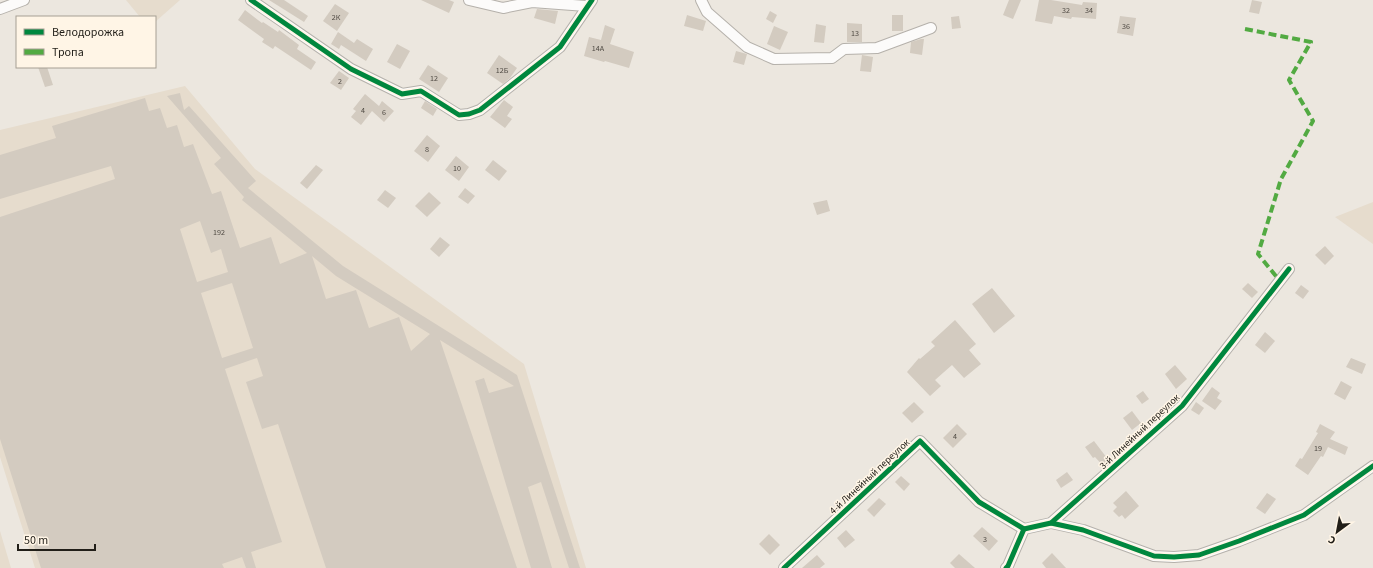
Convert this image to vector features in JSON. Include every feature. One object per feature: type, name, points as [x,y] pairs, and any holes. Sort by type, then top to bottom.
[{"type":"street","points":[[0,9],[24,0]]},
{"type":"street","points":[[251,0],[351,69],[402,94],[421,91],[459,115],[469,114],[480,110],[560,47],[589,3]]},
{"type":"street","points":[[468,0],[503,8],[532,2],[589,3]]},
{"type":"street","points":[[701,0],[707,12],[747,47],[774,59],[832,58],[844,49],[877,48],[932,28]]},
{"type":"street","name":"3-й Линейный переулок","points":[[1024,529],[1052,523],[1182,406],[1289,269]]},
{"type":"street","name":"4-й Линейный переулок","points":[[784,568],[920,442],[979,502],[1024,529]]},
{"type":"street","points":[[1052,523],[1083,530],[1154,556],[1174,557],[1200,554],[1239,541],[1304,515],[1373,466]]},
{"type":"street","points":[[1006,568],[1024,529]]},
{"type":"shaded area","points":[[126,0],[180,0],[156,21],[156,16],[139,16]]},
{"type":"shaded area","points":[[185,86],[255,169],[524,364],[586,568],[35,568],[0,457],[0,130]]},
{"type":"shaded area","points":[[1373,202],[1373,244],[1335,217]]},
{"type":"shaded area","points":[[0,531],[11,568],[0,568]]},
{"type":"building","points":[[269,0],[284,0],[308,16],[304,22]]},
{"type":"building","points":[[421,0],[449,0],[454,2],[449,13]]},
{"type":"building","points":[[1009,0],[1021,0],[1013,19],[1003,15]]},
{"type":"building","points":[[1039,0],[1051,0],[1082,5],[1083,2],[1097,3],[1096,19],[1072,17],[1071,19],[1054,16],[1052,24],[1035,21]]},
{"type":"building","points":[[1252,0],[1262,2],[1259,14],[1249,12]]},
{"type":"building","points":[[335,4],[349,13],[337,31],[323,21]]},
{"type":"building","points":[[537,9],[558,11],[555,24],[534,18]]},
{"type":"building","points":[[245,10],[262,23],[263,22],[278,32],[279,30],[299,45],[297,49],[316,62],[311,70],[275,46],[273,49],[262,42],[264,39],[238,20]]},
{"type":"building","points":[[770,11],[777,15],[773,23],[766,19]]},
{"type":"building","points":[[687,15],[706,21],[703,31],[684,26]]},
{"type":"building","points":[[892,15],[903,15],[903,31],[892,31]]},
{"type":"building","points":[[959,16],[961,28],[952,29],[951,17]]},
{"type":"building","points":[[1120,16],[1136,18],[1133,36],[1117,33]]},
{"type":"building","points":[[847,23],[862,24],[862,42],[847,42]]},
{"type":"building","points":[[816,24],[826,26],[824,43],[814,42]]},
{"type":"building","points":[[605,25],[615,29],[610,44],[634,52],[629,68],[584,56],[589,37],[601,40]]},
{"type":"building","points":[[774,26],[788,32],[780,50],[767,44]]},
{"type":"building","points":[[338,32],[354,43],[357,39],[373,49],[366,61],[341,45],[339,49],[331,44]]},
{"type":"building","points":[[924,39],[922,55],[910,53],[911,42]]},
{"type":"building","points":[[397,44],[410,51],[400,69],[387,62]]},
{"type":"building","points":[[736,51],[747,54],[744,65],[733,62]]},
{"type":"building","points":[[499,55],[517,68],[510,78],[503,84],[487,73]]},
{"type":"building","points":[[862,55],[873,57],[871,72],[860,71]]},
{"type":"building","points":[[428,65],[448,78],[439,92],[419,79]]},
{"type":"building","points":[[38,68],[47,68],[53,85],[45,87]]},
{"type":"building","points":[[339,71],[349,78],[341,90],[330,83]]},
{"type":"building","points":[[180,93],[184,110],[189,106],[256,181],[248,188],[343,266],[517,375],[580,568],[569,568],[541,482],[528,487],[552,568],[531,568],[475,381],[484,378],[489,393],[514,386],[440,340],[517,568],[326,568],[278,424],[262,429],[246,382],[263,376],[257,358],[225,369],[282,542],[251,552],[256,568],[246,568],[242,557],[222,564],[224,568],[41,568],[0,439],[0,217],[115,179],[111,166],[0,199],[0,155],[56,138],[52,126],[145,98],[149,111],[160,108],[167,128],[177,125],[184,147],[193,144],[212,194],[221,191],[240,248],[271,237],[280,264],[307,253],[242,200],[244,197],[214,164],[221,158],[167,96]],"holes":[[[200,221],[211,253],[221,249],[228,272],[197,282],[180,229]],[[312,256],[336,276],[430,334],[411,351],[399,317],[369,328],[356,290],[326,299]],[[232,283],[253,348],[222,358],[201,293]]]},
{"type":"building","points":[[365,94],[379,106],[382,101],[394,111],[384,122],[372,111],[361,125],[351,117],[356,111],[353,109]]},
{"type":"building","points":[[504,100],[513,107],[507,116],[512,119],[505,128],[490,117]]},
{"type":"building","points":[[425,101],[437,109],[433,116],[421,108]]},
{"type":"building","points":[[427,135],[440,146],[428,162],[414,151]]},
{"type":"building","points":[[456,156],[469,167],[459,181],[445,170]]},
{"type":"building","points":[[493,160],[507,171],[499,181],[485,170]]},
{"type":"building","points":[[316,165],[323,170],[307,189],[300,183]]},
{"type":"building","points":[[465,188],[475,196],[468,204],[458,197]]},
{"type":"building","points":[[385,190],[396,198],[388,208],[377,200]]},
{"type":"building","points":[[429,192],[441,203],[427,217],[415,206]]},
{"type":"building","points":[[827,200],[830,211],[817,215],[813,203]]},
{"type":"building","points":[[440,237],[450,245],[439,257],[430,249]]},
{"type":"building","points":[[1325,246],[1334,256],[1325,265],[1315,255]]},
{"type":"building","points":[[1248,283],[1258,292],[1252,298],[1242,289]]},
{"type":"building","points":[[1301,285],[1309,291],[1303,299],[1295,293]]},
{"type":"building","points":[[992,288],[1015,316],[994,333],[972,304]]},
{"type":"building","points":[[955,320],[976,344],[969,350],[981,364],[964,378],[952,365],[935,380],[941,386],[930,396],[907,372],[919,358],[920,359],[935,346],[931,342]]},
{"type":"building","points":[[1265,332],[1275,341],[1265,353],[1255,345]]},
{"type":"building","points":[[1351,358],[1366,364],[1362,374],[1346,367]]},
{"type":"building","points":[[1175,365],[1187,379],[1176,389],[1165,374]]},
{"type":"building","points":[[1341,381],[1352,387],[1345,400],[1334,394]]},
{"type":"building","points":[[1212,387],[1220,393],[1217,398],[1222,401],[1215,410],[1202,401]]},
{"type":"building","points":[[1143,391],[1149,399],[1142,404],[1136,396]]},
{"type":"building","points":[[914,402],[924,412],[912,423],[902,413]]},
{"type":"building","points":[[1196,402],[1204,408],[1199,415],[1191,410]]},
{"type":"building","points":[[1132,411],[1141,423],[1132,430],[1123,418]]},
{"type":"building","points":[[957,424],[967,434],[953,448],[943,438]]},
{"type":"building","points":[[1320,424],[1335,432],[1330,439],[1348,447],[1345,455],[1328,447],[1323,457],[1321,456],[1308,475],[1295,466],[1300,458],[1302,459],[1318,433],[1316,432]]},
{"type":"building","points":[[1094,441],[1110,462],[1104,467],[1095,457],[1093,458],[1085,447]]},
{"type":"building","points":[[1067,472],[1073,480],[1061,488],[1056,480]]},
{"type":"building","points":[[901,476],[910,484],[904,491],[895,482]]},
{"type":"building","points":[[1126,491],[1139,506],[1125,519],[1122,515],[1119,517],[1113,511],[1117,507],[1113,503]]},
{"type":"building","points":[[1267,493],[1276,499],[1265,514],[1256,508]]},
{"type":"building","points":[[879,498],[886,504],[874,517],[867,510]]},
{"type":"building","points":[[982,527],[998,541],[989,551],[973,536]]},
{"type":"building","points":[[846,530],[855,540],[845,548],[837,538]]},
{"type":"building","points":[[769,534],[780,545],[770,555],[759,544]]},
{"type":"building","points":[[1052,553],[1066,568],[1046,568],[1042,563]]},
{"type":"building","points":[[959,554],[975,568],[955,568],[950,563]]},
{"type":"building","points":[[817,555],[825,564],[820,568],[802,568]]},
{"type":"marked path","points":[[1245,29],[1311,42],[1289,80],[1313,121],[1281,179],[1258,254],[1280,281]]},
{"type":"cycle path","points":[[251,0],[351,69],[402,94],[421,91],[459,115],[469,114],[480,110],[560,47],[592,0]]},
{"type":"cycle path","points":[[1006,568],[1024,529],[1051,523],[1182,406],[1289,269]]},
{"type":"cycle path","points":[[784,568],[920,441],[979,502],[1024,529]]},
{"type":"cycle path","points":[[1051,523],[1083,530],[1154,556],[1174,557],[1199,555],[1304,515],[1373,466]]}]
